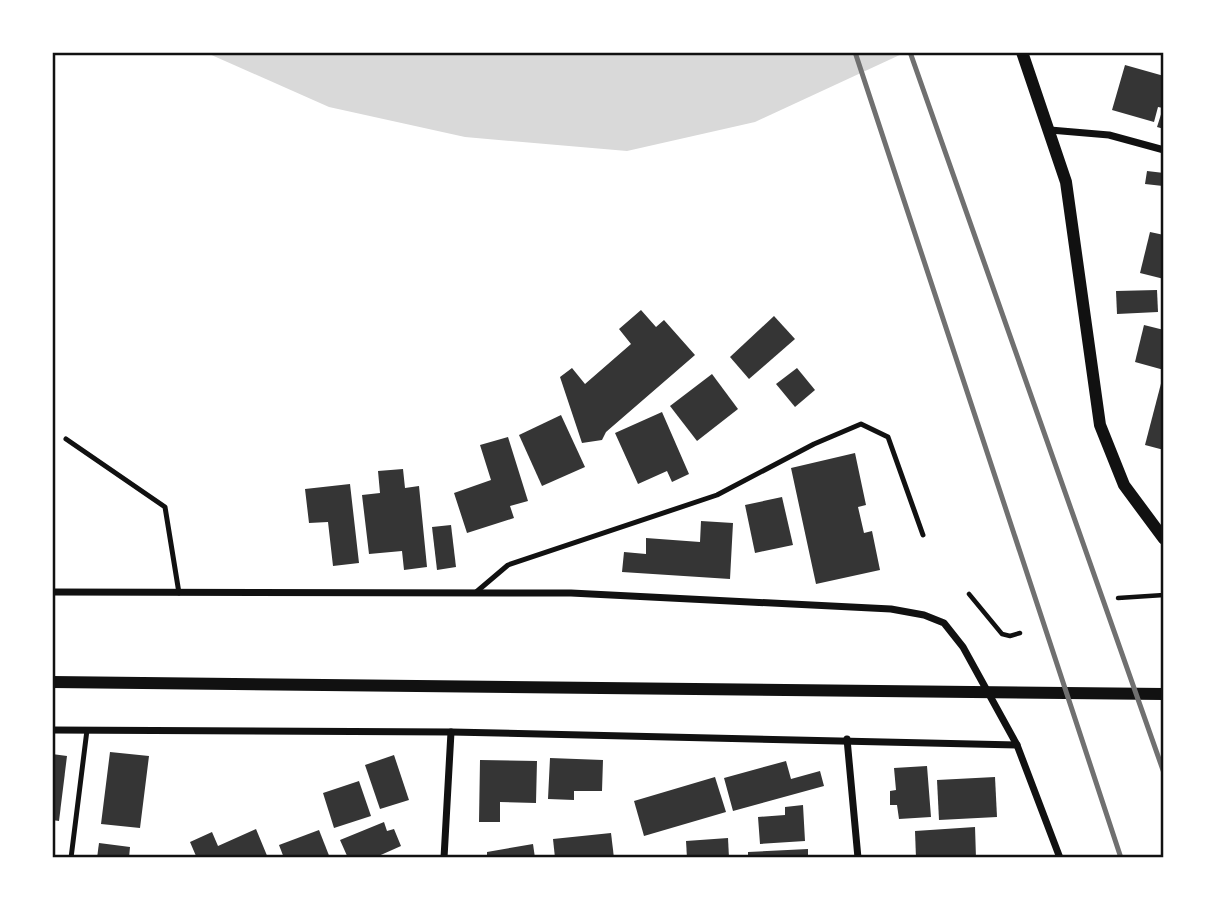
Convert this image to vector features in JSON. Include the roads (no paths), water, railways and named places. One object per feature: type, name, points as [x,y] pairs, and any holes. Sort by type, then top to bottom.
[{"type":"street","points":[[1022,52],[1066,182],[1100,425],[1124,485],[1164,539]]},
{"type":"street","points":[[1050,130],[1109,135],[1164,150]]},
{"type":"street","points":[[52,592],[571,593],[891,609],[925,615],[944,623],[963,647],[1017,745],[1060,858]]},
{"type":"street","points":[[52,682],[1164,694]]},
{"type":"street","points":[[52,730],[451,732],[1017,745]]},
{"type":"street","points":[[444,858],[451,732]]},
{"type":"street","points":[[847,739],[858,858]]},
{"type":"lane","points":[[475,593],[508,565],[717,495],[814,444],[861,424],[888,437],[923,535]]},
{"type":"lane","points":[[66,439],[165,507],[179,594]]},
{"type":"lane","points":[[71,858],[87,730]]},
{"type":"railway","points":[[855,52],[1121,858]]},
{"type":"railway","points":[[910,52],[1164,773]]}]
